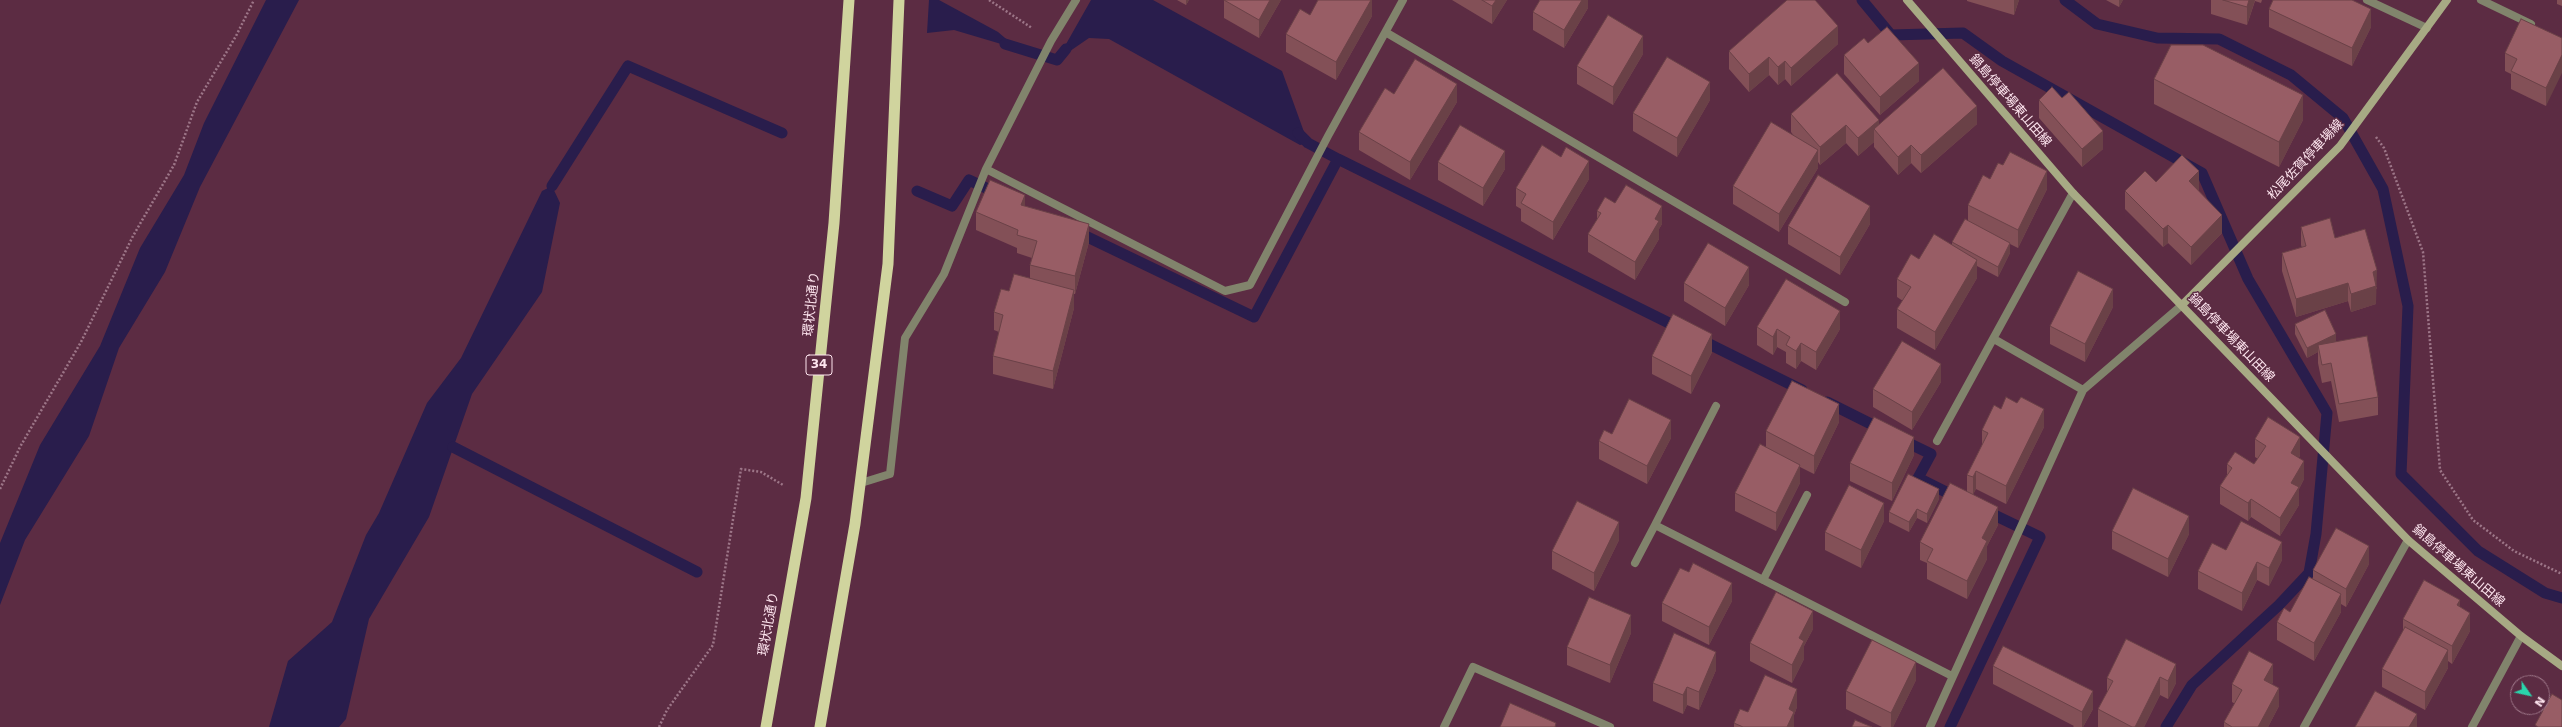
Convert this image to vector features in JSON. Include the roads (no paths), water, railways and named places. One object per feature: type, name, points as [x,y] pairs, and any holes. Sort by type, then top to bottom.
[{"type":"highway","name":"環状北通り","points":[[766,727],[806,498],[834,223],[849,0]]},
{"type":"highway","points":[[820,727],[861,482],[888,264],[899,0]]},
{"type":"main road","name":"鍋島停車場東山田線","points":[[1907,0],[2073,193],[2408,540],[2521,636],[2562,666]]},
{"type":"main road","name":"松尾佐賀停車場線","points":[[2182,305],[2340,146],[2447,0]]},
{"type":"street","points":[[861,482],[890,474],[905,338],[944,274],[986,169],[1037,67],[1076,0]]},
{"type":"street","points":[[986,169],[1225,291],[1250,285],[1314,162],[1387,33],[1403,0]]},
{"type":"street","points":[[2367,0],[2427,28]]},
{"type":"street","points":[[2481,0],[2542,29]]},
{"type":"street","points":[[1387,33],[1845,302]]},
{"type":"street","points":[[1937,441],[2073,193]]},
{"type":"street","points":[[1930,727],[2024,517],[2083,390],[2182,305]]},
{"type":"street","points":[[1994,339],[2083,390]]},
{"type":"street","points":[[1635,563],[1716,406]]},
{"type":"street","points":[[1764,580],[1807,495]]},
{"type":"street","points":[[1655,525],[1952,676]]},
{"type":"street","points":[[2304,727],[2408,540]]},
{"type":"street","points":[[2472,727],[2521,636]]},
{"type":"street","points":[[1444,727],[1473,668],[1610,727]]},
{"type":"waterway","points":[[1862,0],[1891,35],[1963,33],[2002,61],[2202,173],[2248,279],[2327,413],[2316,534],[2309,573],[2279,605],[2192,685],[2166,727]]},
{"type":"waterway","points":[[2065,0],[2097,24],[2157,38],[2219,39],[2291,75],[2343,118],[2383,189],[2408,306],[2401,474],[2478,551],[2545,593],[2562,598]]},
{"type":"waterway","points":[[1005,44],[1057,60],[1066,49]]},
{"type":"waterway","points":[[552,186],[628,66],[782,133]]},
{"type":"waterway","points":[[1298,133],[1308,143],[1338,159],[1681,329]]},
{"type":"waterway","points":[[1075,231],[1254,317],[1338,159]]},
{"type":"waterway","points":[[917,191],[952,206],[969,180],[999,194]]},
{"type":"waterway","points":[[1699,339],[1802,390]]},
{"type":"waterway","points":[[1827,402],[1883,430]]},
{"type":"waterway","points":[[1902,440],[1931,454],[1918,478],[1958,498]]},
{"type":"waterway","points":[[453,447],[697,572]]},
{"type":"waterway","points":[[1950,727],[2040,537],[1984,510]]}]
